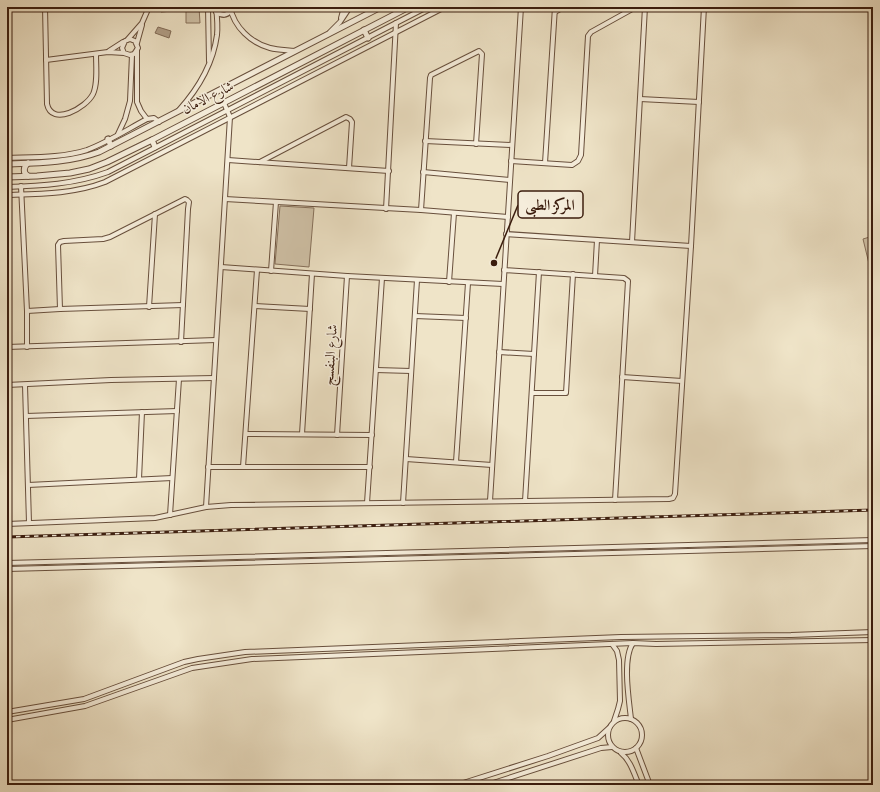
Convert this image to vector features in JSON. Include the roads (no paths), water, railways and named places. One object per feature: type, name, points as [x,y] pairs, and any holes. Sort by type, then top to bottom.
[{"type":"street","points":[[45,7],[47,104],[48,110],[52,114],[57,115],[77,110],[88,101],[96,84],[96,54]]},
{"type":"street","points":[[147,119],[137,102],[137,43],[142,23],[149,7]]},
{"type":"street","points":[[208,7],[209,63]]},
{"type":"street","points":[[340,22],[344,7]]},
{"type":"street","points":[[328,34],[340,22],[350,7]]},
{"type":"street","name":"شارع الامان","points":[[7,164],[73,160],[92,154],[159,122],[381,7]]},
{"type":"street","name":"شارع الامان","points":[[7,177],[70,173],[89,169],[107,162],[224,104],[409,7]]},
{"type":"street","points":[[7,187],[70,183],[108,172],[427,7]]},
{"type":"street","points":[[7,195],[56,192],[96,185],[445,7]]},
{"type":"street","points":[[490,502],[521,7]]},
{"type":"street","points":[[545,163],[555,9],[564,7]]},
{"type":"street","points":[[511,161],[572,165],[578,161],[581,155],[588,36],[591,32],[636,7]]},
{"type":"street","points":[[632,242],[645,7]]},
{"type":"street","points":[[7,524],[156,518],[206,507],[231,505],[670,499],[674,496],[682,381],[704,7]]},
{"type":"street","points":[[216,10],[224,15],[231,8],[235,21],[250,38],[259,44],[269,48],[296,51]]},
{"type":"street","points":[[176,112],[195,90],[209,63],[217,34],[216,10]]},
{"type":"street","points":[[108,52],[126,40],[142,23]]},
{"type":"street","points":[[386,209],[396,23]]},
{"type":"street","points":[[364,30],[368,38]]},
{"type":"street","points":[[126,40],[133,40],[137,43]]},
{"type":"street","points":[[124,52],[122,48],[126,40]]},
{"type":"street","points":[[118,135],[125,119],[130,101],[132,55],[137,50]]},
{"type":"street","points":[[421,210],[429,81],[432,75],[479,51],[482,54],[476,144]]},
{"type":"street","points":[[46,60],[108,52],[124,52],[128,55],[132,55]]},
{"type":"street","points":[[640,98],[699,102]]},
{"type":"street","points":[[130,101],[137,102]]},
{"type":"street","points":[[206,507],[230,117],[224,104]]},
{"type":"street","points":[[259,162],[346,117],[350,119],[352,124],[349,168]]},
{"type":"street","points":[[7,158],[75,153],[87,150],[147,119],[154,118],[159,122]]},
{"type":"street","points":[[108,140],[111,146]]},
{"type":"street","points":[[152,140],[155,147]]},
{"type":"street","points":[[425,141],[512,145]]},
{"type":"street","points":[[228,160],[389,171]]},
{"type":"street","points":[[28,163],[24,170],[24,173],[28,176]]},
{"type":"street","points":[[423,172],[510,180]]},
{"type":"street","points":[[21,186],[27,347]]},
{"type":"street","points":[[225,199],[421,210],[508,217]]},
{"type":"street","points":[[60,308],[58,245],[60,242],[104,239],[187,200],[189,202],[181,342]]},
{"type":"street","points":[[271,271],[276,202]]},
{"type":"street","points":[[449,282],[454,213]]},
{"type":"street","points":[[149,307],[155,214]]},
{"type":"street","points":[[506,234],[691,246]]},
{"type":"street","points":[[596,276],[597,240]]},
{"type":"street","points":[[221,267],[312,274],[503,284]]},
{"type":"street","points":[[243,467],[257,270]]},
{"type":"street","points":[[504,270],[624,278],[628,281],[615,500]]},
{"type":"street","points":[[525,501],[539,272]]},
{"type":"street","points":[[302,434],[312,274]]},
{"type":"street","points":[[532,393],[566,393],[573,274]]},
{"type":"street","name":"شارع البنفسج","points":[[337,435],[347,276]]},
{"type":"street","points":[[367,503],[382,278]]},
{"type":"street","points":[[403,503],[417,280]]},
{"type":"street","points":[[456,462],[468,283]]},
{"type":"street","points":[[26,311],[60,308],[183,305]]},
{"type":"street","points":[[255,306],[310,309]]},
{"type":"street","points":[[415,316],[466,318]]},
{"type":"street","points":[[7,347],[216,340]]},
{"type":"street","points":[[499,352],[534,354]]},
{"type":"street","points":[[376,370],[411,371]]},
{"type":"street","points":[[622,377],[682,381]]},
{"type":"street","points":[[7,385],[111,380],[214,378]]},
{"type":"street","points":[[170,515],[178,379]]},
{"type":"street","points":[[25,385],[29,523]]},
{"type":"street","points":[[26,416],[176,411]]},
{"type":"street","points":[[139,479],[142,412]]},
{"type":"street","points":[[246,434],[372,435]]},
{"type":"street","points":[[406,459],[492,465]]},
{"type":"street","points":[[208,467],[370,467]]},
{"type":"street","points":[[28,485],[172,478]]},
{"type":"street","points":[[7,563],[873,540]]},
{"type":"street","points":[[7,569],[873,546]]},
{"type":"street","points":[[7,712],[84,699],[184,662],[251,651],[656,636],[791,635],[873,632]]},
{"type":"street","points":[[656,636],[656,644]]},
{"type":"street","points":[[558,639],[558,646]]},
{"type":"street","points":[[7,720],[85,706],[192,668],[259,658],[633,643],[656,644],[873,640]]},
{"type":"street","points":[[631,719],[628,700],[628,658],[629,650],[633,643]]},
{"type":"street","points":[[457,785],[548,756],[598,738],[609,728],[614,722],[618,713],[620,701],[619,660],[617,651],[612,644]]},
{"type":"street","points":[[234,654],[235,661]]},
{"type":"street","points":[[614,722],[621,718],[631,719],[640,725],[642,733],[641,741],[636,748],[628,752],[619,752]]},
{"type":"street","points":[[609,728],[608,736],[612,747],[626,757],[639,785]]},
{"type":"street","points":[[486,785],[601,748],[612,747]]},
{"type":"street","points":[[636,748],[650,785]]},
{"type":"street","points":[[548,756],[550,764]]},
{"type":"railway","points":[[7,537],[873,510]]},
{"type":"place","name":"المركز الطبى","points":[[494,263]]}]
